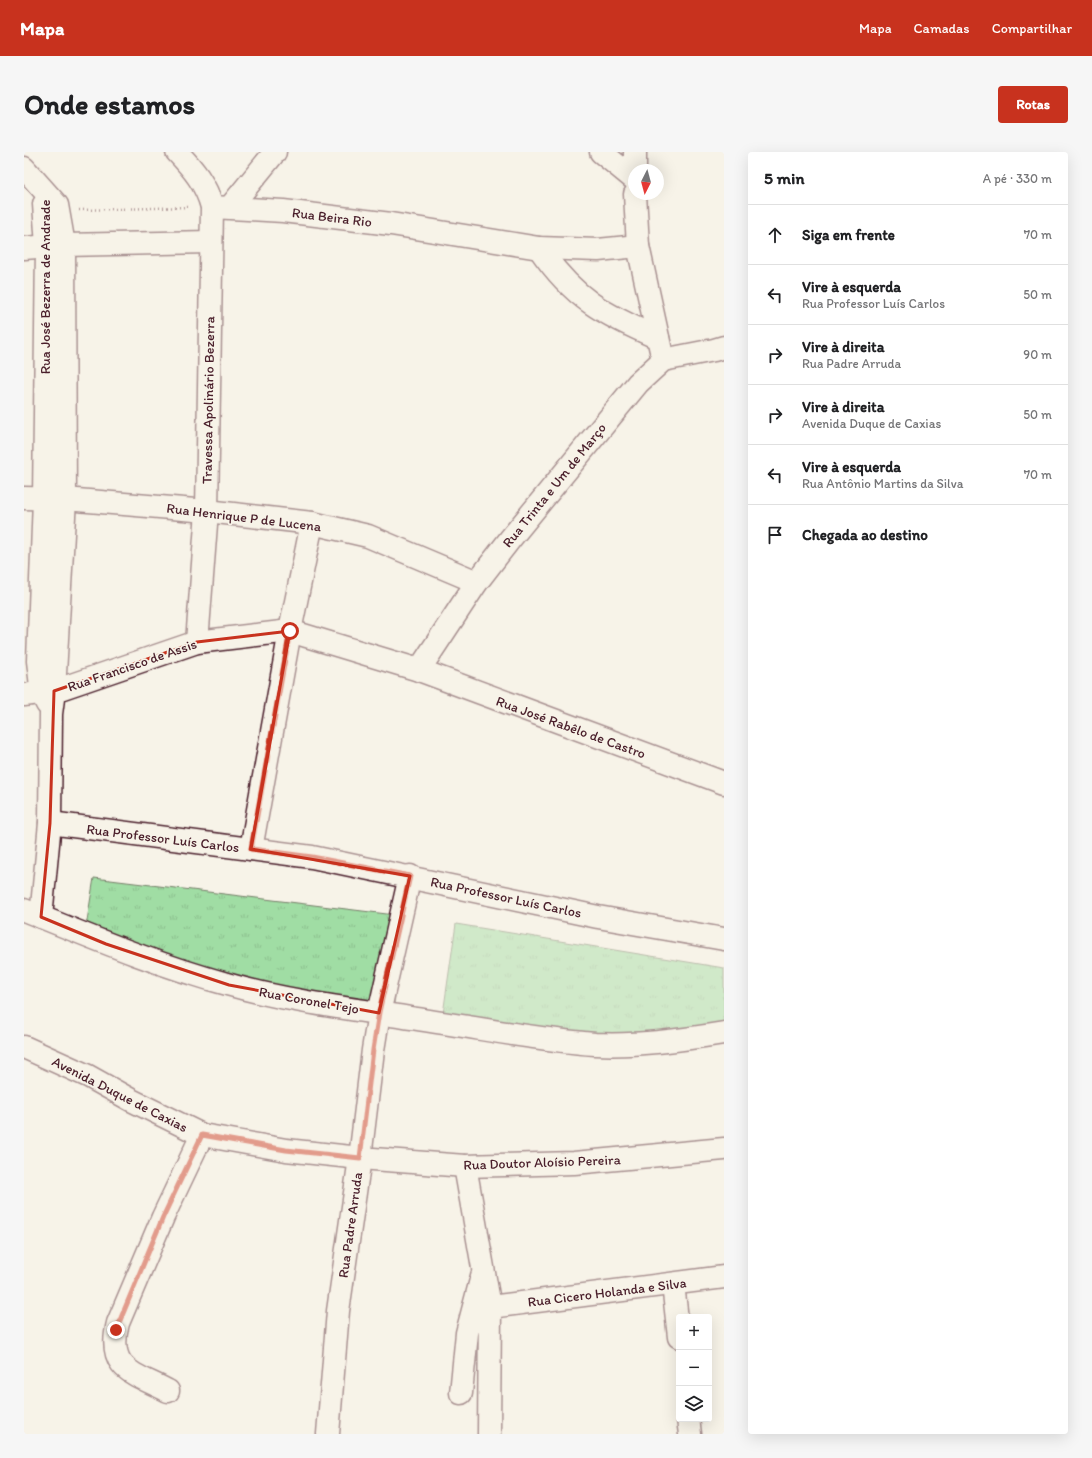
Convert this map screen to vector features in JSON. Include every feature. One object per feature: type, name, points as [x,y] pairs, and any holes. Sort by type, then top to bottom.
[{"type":"street","points":[[177,152],[198,175],[208,194],[222,207],[275,152]]},
{"type":"street","points":[[600,152],[628,174]]},
{"type":"street","points":[[635,152],[635,164]]},
{"type":"street","points":[[24,168],[45,193]]},
{"type":"street","name":"Rua José Bezerra de Andrade","points":[[40,693],[44,498],[55,246],[59,211],[54,200],[45,193]]},
{"type":"street","name":"Rua José Bezerra de Andrade","points":[[45,193],[55,246]]},
{"type":"street","points":[[636,200],[638,246],[663,360],[721,352]]},
{"type":"street","name":"Travessa Apolinário Bezerra","points":[[197,642],[207,511],[210,242],[222,207]]},
{"type":"street","name":"Rua Beira Rio","points":[[222,207],[283,211],[391,224],[539,248],[598,250],[638,246]]},
{"type":"street","points":[[24,248],[210,242]]},
{"type":"street","points":[[539,248],[553,269],[567,284],[592,305],[609,316],[658,338]]},
{"type":"street","name":"Rua Trinta e Um de Março","points":[[419,670],[478,582],[511,538],[631,391],[663,360]]},
{"type":"street","name":"Rua Henrique P de Lucena","points":[[44,498],[207,511],[312,523],[368,536],[478,582]]},
{"type":"street","points":[[251,849],[290,631],[312,523]]},
{"type":"street","name":"Rua Francisco de Assis","points":[[40,693],[197,642],[290,631],[419,670]]},
{"type":"street","name":"Rua José Rabêlo de Castro","points":[[419,670],[724,784]]},
{"type":"street","points":[[32,913],[50,823],[51,714],[40,693]]},
{"type":"street","name":"Rua Professor Luís Carlos","points":[[50,823],[312,857],[410,876],[598,917],[724,939]]},
{"type":"street","name":"Rua Padre Arruda","points":[[328,1434],[338,1311],[360,1158],[373,1050],[379,1012],[410,876]]},
{"type":"street","name":"Rua Coronel Tejo","points":[[32,913],[106,944],[229,985],[379,1012],[534,1037],[596,1044],[646,1044],[724,1033]]},
{"type":"street","name":"Avenida Duque de Caxias","points":[[24,1047],[88,1076],[131,1100],[202,1135],[286,1150],[360,1158]]},
{"type":"street","points":[[168,1391],[122,1366],[115,1352],[115,1337],[118,1323],[160,1224],[202,1135]]},
{"type":"street","name":"Rua Doutor Aloísio Pereira","points":[[360,1158],[466,1166],[574,1163],[724,1149]]},
{"type":"street","points":[[466,1166],[490,1307],[489,1434]]},
{"type":"street","points":[[461,1393],[467,1333],[483,1271]]},
{"type":"street","name":"Rua Cicero Holanda e Silva","points":[[490,1307],[724,1277]]},
{"type":"street","points":[[673,1284],[676,1314]]},
{"type":"street","points":[[688,1422],[690,1434]]},
{"type":"path","points":[[59,211],[222,207]]},
{"type":"highlighted area","points":[[290,631],[251,849],[410,876],[379,1013],[229,985],[106,944],[41,917],[50,823],[54,691],[197,642]]},
{"type":"green space","points":[[94,878],[403,916],[393,1017],[248,983],[86,927]]},
{"type":"green space","points":[[456,924],[724,968],[724,1024],[632,1035],[442,1021]]},
{"type":"route","points":[[116,1330],[163,1217],[202,1135],[286,1150],[360,1158],[367,1089],[379,1012],[410,876],[312,857],[251,849],[290,631]]}]
